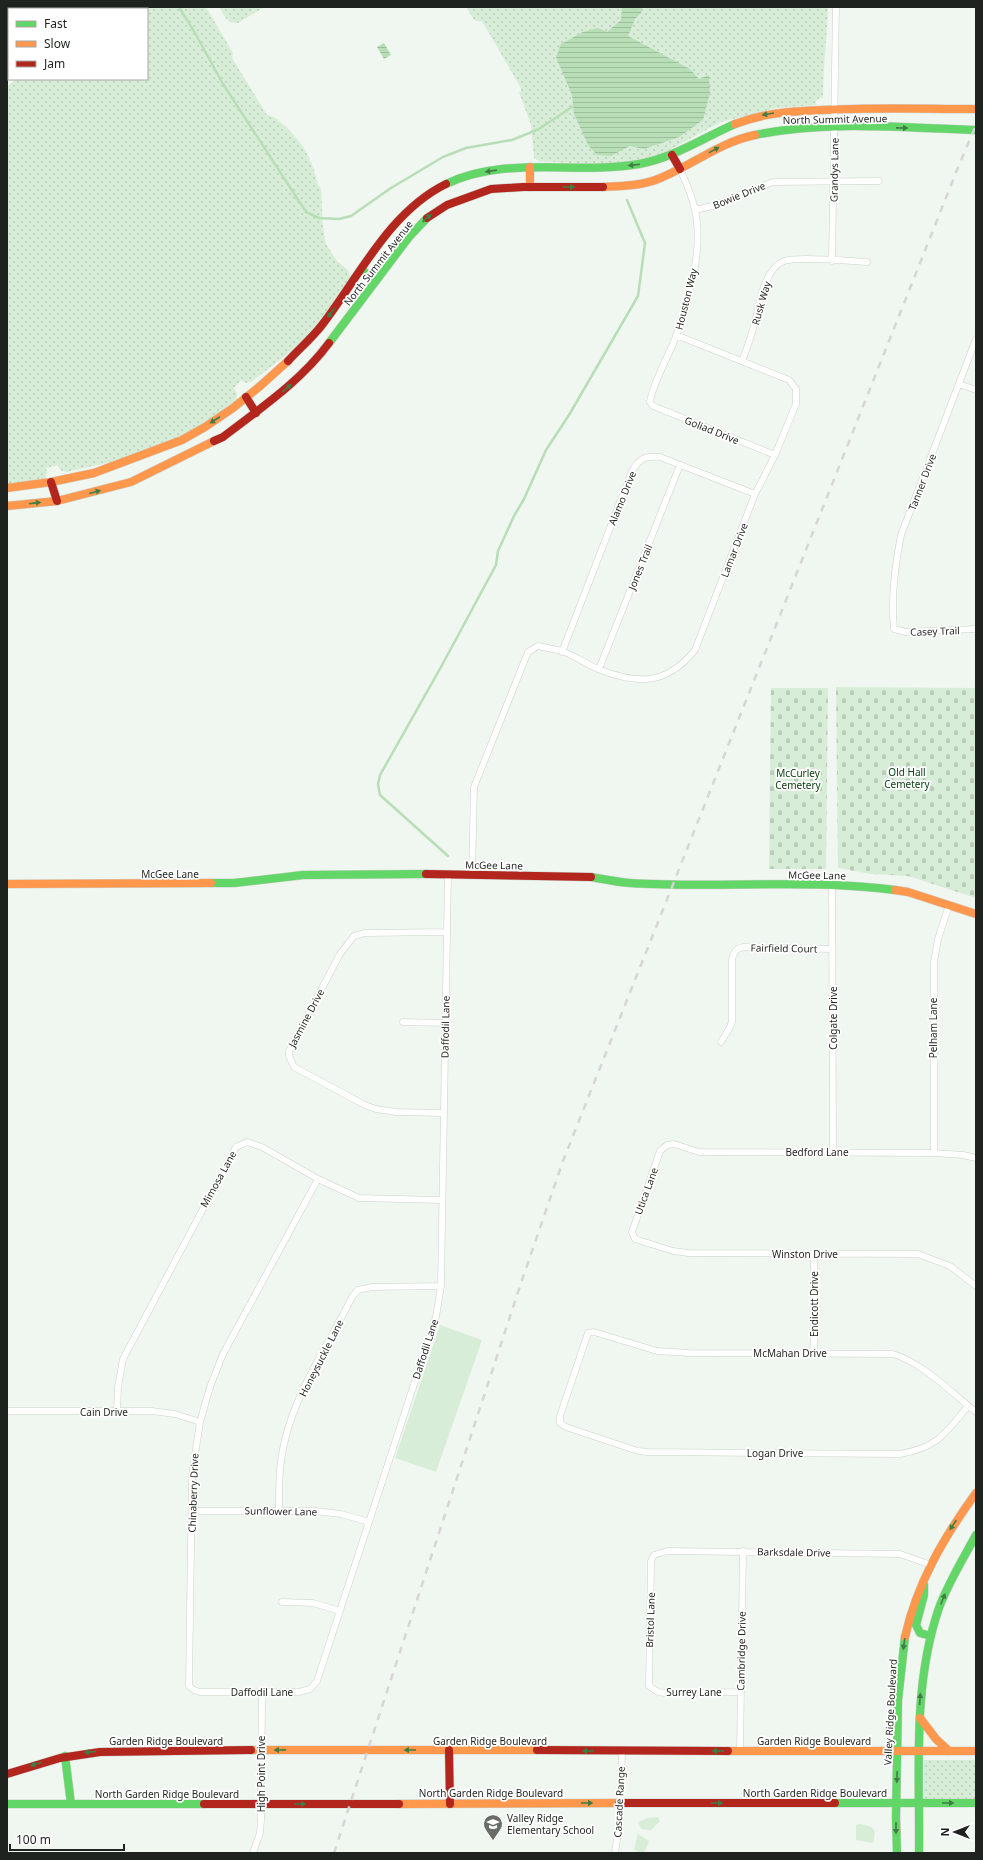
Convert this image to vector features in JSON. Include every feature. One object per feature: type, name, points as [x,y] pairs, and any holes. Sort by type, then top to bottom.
[{"type":"main road","name":"North Summit Avenue","points":[[7,488],[31,486],[93,473],[189,436],[218,418],[284,365],[323,325],[396,224],[412,207],[439,187],[466,175],[491,170],[530,167],[612,168],[642,164],[672,155],[744,120],[769,113],[835,109],[976,109]]},
{"type":"main road","name":"North Summit Avenue","points":[[7,506],[57,500],[131,482],[223,437],[256,413],[316,361],[409,236],[429,216],[447,205],[486,191],[530,187],[600,187],[629,185],[656,180],[739,138],[784,129],[835,127],[976,130]]},
{"type":"main road","points":[[672,155],[680,169]]},
{"type":"main road","points":[[530,167],[530,187]]},
{"type":"main road","points":[[362,270],[376,281]]},
{"type":"main road","points":[[246,397],[256,413]]},
{"type":"main road","points":[[51,482],[57,500]]},
{"type":"main road","name":"McGee Lane","points":[[7,884],[234,883],[303,876],[448,874],[589,877],[628,883],[668,885],[832,884],[888,888],[925,896],[976,914]]},
{"type":"main road","name":"Valley Ridge Boulevard","points":[[897,1853],[896,1803],[899,1682],[904,1643],[915,1601],[931,1565],[950,1530],[976,1493]]},
{"type":"main road","points":[[919,1853],[920,1718],[922,1683],[931,1636],[948,1587],[976,1535]]},
{"type":"main road","points":[[924,1582],[924,1595],[916,1625],[920,1633],[931,1636]]},
{"type":"main road","points":[[920,1718],[936,1739],[949,1751]]},
{"type":"main road","points":[[449,1750],[450,1804]]},
{"type":"main road","name":"Garden Ridge Boulevard","points":[[7,1774],[65,1756],[96,1751],[976,1751]]},
{"type":"main road","points":[[65,1756],[71,1804]]},
{"type":"main road","name":"North Garden Ridge Boulevard","points":[[7,1804],[976,1803]]},
{"type":"street","name":"Grandys Lane","points":[[832,261],[836,7]]},
{"type":"street","name":"Houston Way","points":[[650,402],[676,335],[692,281],[696,249],[695,210],[680,169]]},
{"type":"street","name":"Bowie Drive","points":[[695,210],[712,206],[773,182],[879,181]]},
{"type":"street","name":"Rusk Way","points":[[742,361],[753,328],[764,285],[771,272],[784,262],[802,260],[867,262]]},
{"type":"street","name":"Lamar Drive","points":[[472,874],[474,788],[528,652],[538,646],[562,652],[599,669],[641,681],[654,679],[683,664],[694,650],[755,494],[775,455],[796,404],[796,390],[789,380],[676,335]]},
{"type":"street","name":"Tanner Drive","points":[[894,629],[892,614],[896,558],[901,535],[976,340]]},
{"type":"street","points":[[959,384],[976,390]]},
{"type":"street","name":"Goliad Drive","points":[[650,402],[654,406],[775,455]]},
{"type":"street","name":"Alamo Drive","points":[[562,652],[632,471],[639,460],[649,456],[660,457],[755,494]]},
{"type":"street","name":"Jones Trail","points":[[599,669],[680,465]]},
{"type":"street","name":"Casey Trail","points":[[894,629],[906,632],[976,629]]},
{"type":"street","name":"Daffodil Lane","points":[[194,1690],[200,1692],[299,1692],[306,1691],[313,1687],[317,1681],[436,1317],[441,1286],[448,874]]},
{"type":"street","name":"Colgate Drive","points":[[832,884],[833,1152]]},
{"type":"street","name":"Pelham Lane","points":[[934,1152],[934,962],[938,939],[949,905]]},
{"type":"street","name":"Jasmine Drive","points":[[443,1113],[396,1112],[365,1105],[294,1067],[289,1056],[289,1051],[340,954],[354,936],[365,932],[447,932]]},
{"type":"street","name":"Fairfield Court","points":[[721,1042],[732,1022],[732,959],[736,949],[744,947],[832,949]]},
{"type":"street","points":[[403,1022],[445,1023]]},
{"type":"street","name":"Mimosa Lane","points":[[117,1412],[118,1387],[123,1360],[236,1147],[247,1142],[262,1147],[318,1179],[359,1198],[442,1200]]},
{"type":"street","name":"Bedford Lane","points":[[660,1151],[667,1144],[674,1144],[699,1152],[934,1152],[963,1154],[976,1158]]},
{"type":"street","name":"Utica Lane","points":[[632,1232],[660,1151]]},
{"type":"street","name":"Chinaberry Drive","points":[[194,1690],[189,1686],[192,1475],[200,1422],[210,1387],[223,1354],[318,1179]]},
{"type":"street","name":"Winston Drive","points":[[632,1232],[635,1240],[674,1251],[688,1253],[918,1254],[950,1266],[976,1286]]},
{"type":"street","name":"Endicott Drive","points":[[814,1254],[814,1353]]},
{"type":"street","name":"Honeysuckle Lane","points":[[279,1510],[282,1457],[289,1425],[307,1382],[352,1297],[358,1290],[372,1287],[441,1286]]},
{"type":"street","name":"McMahan Drive","points":[[566,1428],[560,1423],[560,1416],[588,1333],[599,1333],[657,1351],[689,1353],[893,1354],[912,1362],[976,1412]]},
{"type":"street","name":"Logan Drive","points":[[566,1428],[638,1452],[899,1454],[914,1452],[937,1441],[946,1433],[968,1406]]},
{"type":"street","name":"Cain Drive","points":[[7,1412],[152,1411],[168,1413],[200,1422]]},
{"type":"street","name":"Sunflower Lane","points":[[192,1511],[279,1510],[341,1514],[369,1522]]},
{"type":"street","name":"Barksdale Drive","points":[[656,1554],[667,1551],[743,1551],[900,1554],[931,1565]]},
{"type":"street","name":"Cambridge Drive","points":[[740,1751],[743,1551]]},
{"type":"street","name":"Bristol Lane","points":[[650,1687],[648,1673],[652,1561],[656,1554]]},
{"type":"street","points":[[282,1602],[313,1603],[340,1611]]},
{"type":"street","name":"Surrey Lane","points":[[650,1687],[658,1692],[664,1693],[740,1692]]},
{"type":"street","name":"High Point Drive","points":[[253,1853],[260,1833],[262,1693]]},
{"type":"street","name":"Cascade Range","points":[[615,1853],[620,1826],[622,1751]]},
{"type":"green space","points":[[206,7],[233,53],[232,58],[267,115],[275,118],[285,126],[306,152],[313,167],[318,185],[321,189],[323,227],[326,244],[337,261],[348,270],[351,279],[318,323],[298,346],[251,382],[246,383],[241,380],[234,388],[237,393],[237,400],[202,424],[177,438],[138,455],[67,472],[60,470],[58,465],[46,468],[47,473],[45,479],[7,485],[7,86],[16,80],[148,80],[148,8],[122,8]]},
{"type":"green space","points":[[219,7],[264,7],[238,23],[234,23],[224,16]]},
{"type":"green space","points":[[466,7],[828,7],[823,98],[821,97],[815,102],[817,105],[777,108],[721,122],[664,153],[640,160],[599,165],[539,161],[534,158],[531,125],[519,92],[521,92],[521,88],[482,21],[475,21]]},
{"type":"green space","name":"Old Hall Cemetery","points":[[836,687],[976,688],[976,898],[908,876],[871,874],[838,868]]},
{"type":"green space","name":"McCurley Cemetery","points":[[771,688],[828,688],[826,869],[769,869]]},
{"type":"green space","points":[[440,1325],[482,1340],[436,1472],[395,1458]]},
{"type":"green space","points":[[924,1760],[976,1760],[976,1799],[924,1799]]},
{"type":"green space","points":[[658,1817],[660,1821],[651,1830],[641,1829],[638,1822],[648,1818]]},
{"type":"green space","points":[[859,1824],[871,1827],[873,1829],[875,1834],[873,1843],[856,1840],[856,1825]]},
{"type":"green space","points":[[638,1834],[649,1841],[644,1853],[639,1853],[634,1849]]},
{"type":"shaded area","points":[[622,7],[642,7],[641,13],[635,19],[628,36],[690,69],[699,79],[709,75],[710,93],[703,120],[679,137],[644,149],[630,146],[611,156],[597,155],[588,145],[574,114],[572,95],[556,57],[561,44],[583,32],[598,28],[607,32],[621,20]]},
{"type":"shaded area","points":[[384,43],[391,55],[384,59],[377,47]]},
{"type":"waterway","points":[[179,7],[223,84],[306,212],[319,218],[339,219],[351,216],[391,188],[443,157],[466,148],[512,140],[539,129],[575,105]]},
{"type":"waterway","points":[[448,856],[380,795],[378,784],[380,775],[496,565],[498,551],[546,450],[569,415],[638,296],[645,243],[627,200]]},
{"type":"railway","points":[[334,1853],[521,1283],[563,1161],[976,125]]},
{"type":"traffic: fast","points":[[446,184],[469,175],[493,170],[541,167],[615,167],[639,164],[664,157],[735,124]]},
{"type":"traffic: fast","points":[[755,135],[782,130],[837,126],[976,130]]},
{"type":"traffic: fast","points":[[329,343],[409,237],[427,218]]},
{"type":"traffic: fast","points":[[362,270],[376,281]]},
{"type":"traffic: fast","points":[[211,883],[234,883],[303,875],[426,874]]},
{"type":"traffic: fast","points":[[591,877],[625,883],[663,885],[796,884],[862,886],[895,890]]},
{"type":"traffic: fast","points":[[919,1853],[919,1729],[921,1698],[930,1638],[939,1608],[951,1580],[976,1535]]},
{"type":"traffic: fast","points":[[924,1585],[924,1595],[916,1625],[920,1633],[931,1636]]},
{"type":"traffic: fast","points":[[897,1853],[896,1818],[898,1700],[905,1637]]},
{"type":"traffic: fast","points":[[65,1756],[71,1804]]},
{"type":"traffic: fast","points":[[835,1803],[976,1803]]},
{"type":"traffic: fast","points":[[7,1804],[204,1804]]},
{"type":"traffic: slow","points":[[735,124],[757,117],[799,111],[899,108],[976,109]]},
{"type":"traffic: slow","points":[[603,187],[645,183],[658,179],[730,143],[755,135]]},
{"type":"traffic: slow","points":[[530,167],[530,187]]},
{"type":"traffic: slow","points":[[7,488],[51,482],[94,473],[182,440],[205,427],[233,408],[288,361]]},
{"type":"traffic: slow","points":[[7,506],[57,501],[131,482],[214,441]]},
{"type":"traffic: slow","points":[[7,884],[211,883]]},
{"type":"traffic: slow","points":[[895,890],[908,892],[976,914]]},
{"type":"traffic: slow","points":[[905,1637],[910,1617],[924,1579],[953,1526],[976,1493]]},
{"type":"traffic: slow","points":[[920,1718],[936,1739],[949,1751]]},
{"type":"traffic: slow","points":[[251,1750],[537,1750]]},
{"type":"traffic: slow","points":[[728,1751],[976,1751]]},
{"type":"traffic: slow","points":[[399,1804],[619,1803]]},
{"type":"traffic: jam","points":[[672,155],[680,169]]},
{"type":"traffic: jam","points":[[288,361],[322,325],[376,247],[391,228],[426,196],[446,184]]},
{"type":"traffic: jam","points":[[427,218],[447,205],[491,189],[523,187],[603,187]]},
{"type":"traffic: jam","points":[[214,441],[223,437],[266,405],[293,382],[306,370],[329,343]]},
{"type":"traffic: jam","points":[[246,397],[256,413]]},
{"type":"traffic: jam","points":[[51,482],[57,501]]},
{"type":"traffic: jam","points":[[426,874],[591,877]]},
{"type":"traffic: jam","points":[[7,1774],[60,1758],[100,1752],[251,1750]]},
{"type":"traffic: jam","points":[[449,1750],[450,1804]]},
{"type":"traffic: jam","points":[[537,1750],[728,1751]]},
{"type":"traffic: jam","points":[[619,1803],[835,1803]]},
{"type":"traffic: jam","points":[[204,1804],[399,1804]]},
{"type":"place","name":"Valley Ridge Elementary School","points":[[493,1841]]}]
